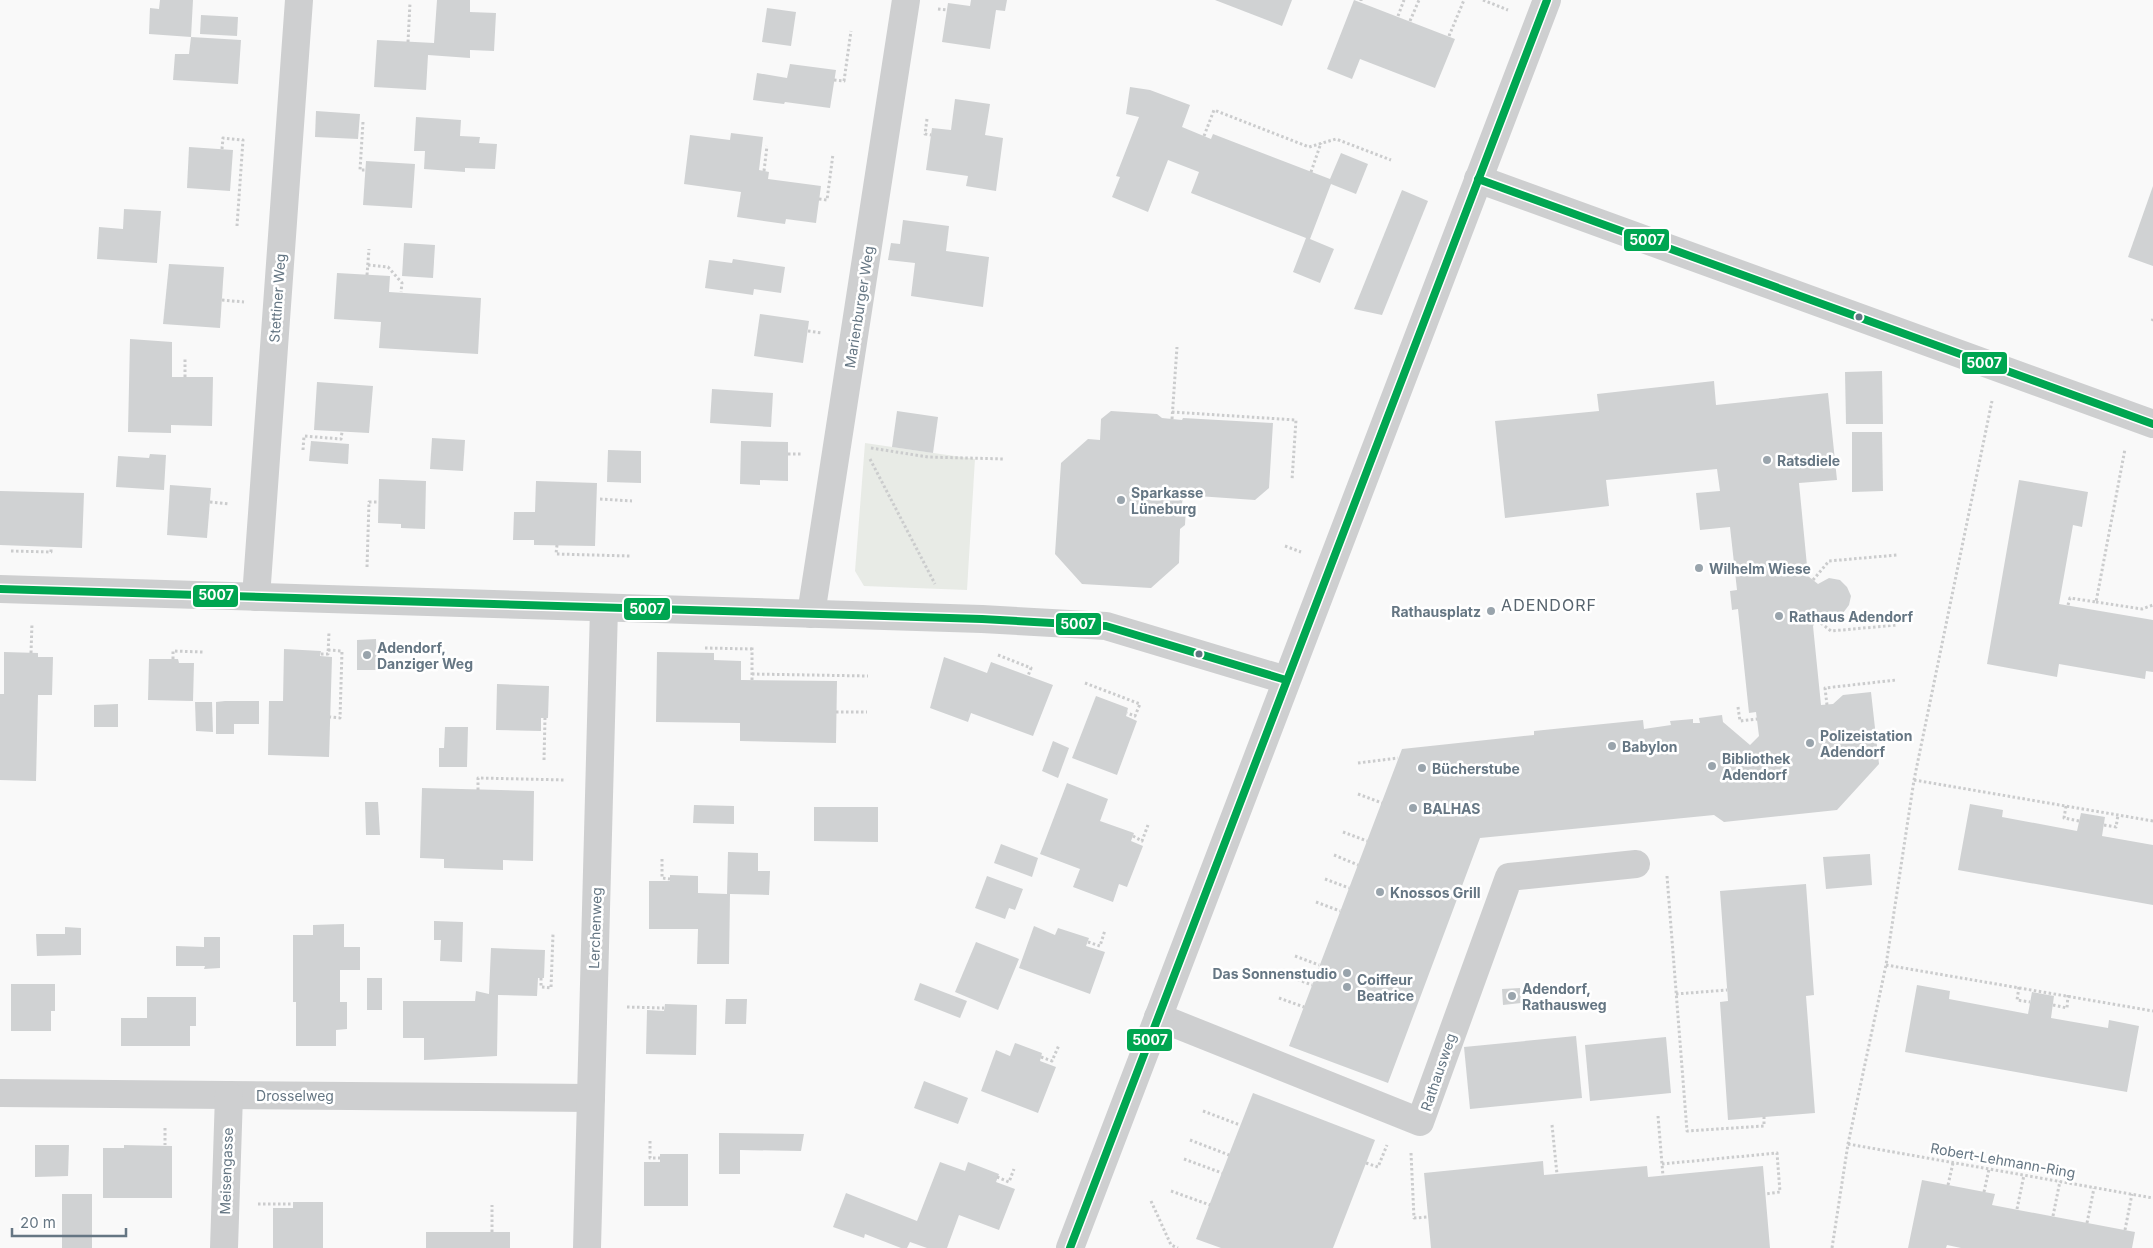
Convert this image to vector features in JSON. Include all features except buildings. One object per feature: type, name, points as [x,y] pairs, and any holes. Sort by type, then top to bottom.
[{"type":"street","name":"Stettiner Weg","points":[[256,597],[299,0]]},
{"type":"street","name":"Marienburger Weg","points":[[812,614],[851,445],[906,0]]},
{"type":"street","points":[[1070,1248],[1547,0]]},
{"type":"street","points":[[1478,179],[2142,420]]},
{"type":"street","points":[[0,588],[953,618],[1106,626],[1286,680]]},
{"type":"street","name":"Lerchenweg","points":[[587,1248],[604,608]]},
{"type":"street","name":"Rathausweg","points":[[1158,1017],[1420,1122],[1509,877],[1636,864]]},
{"type":"street","name":"Drosselweg","points":[[0,1093],[591,1098]]},
{"type":"street","name":"Meisengasse","points":[[224,1248],[229,1095]]},
{"type":"path","points":[[1398,16],[1404,0]]},
{"type":"path","points":[[1410,21],[1419,0]]},
{"type":"path","points":[[1450,36],[1464,0]]},
{"type":"path","points":[[408,42],[410,3]]},
{"type":"path","points":[[834,80],[844,81],[851,31]]},
{"type":"path","points":[[1204,136],[1214,110],[1309,147],[1336,139],[1391,160]]},
{"type":"path","points":[[928,119],[925,134],[931,135]]},
{"type":"path","points":[[363,122],[360,170],[365,170]]},
{"type":"path","points":[[222,149],[223,138],[243,140],[237,226]]},
{"type":"path","points":[[1311,172],[1321,143]]},
{"type":"path","points":[[764,171],[767,146]]},
{"type":"path","points":[[819,199],[827,200],[833,154]]},
{"type":"path","points":[[367,275],[369,249]]},
{"type":"path","points":[[368,266],[388,267],[402,283],[402,292]]},
{"type":"path","points":[[1172,419],[1177,346]]},
{"type":"path","points":[[185,357],[185,377]]},
{"type":"path","points":[[1832,1248],[1848,1144],[1886,965],[1914,780],[1985,428],[2001,369]]},
{"type":"path","points":[[1172,412],[1296,420],[1292,480]]},
{"type":"path","points":[[2096,602],[2142,420]]},
{"type":"path","points":[[303,450],[304,436],[341,439],[342,432]]},
{"type":"path","points":[[851,445],[928,457],[1005,459]]},
{"type":"path","points":[[851,445],[953,618]]},
{"type":"path","points":[[600,499],[632,501]]},
{"type":"path","points":[[366,600],[369,502],[378,502]]},
{"type":"path","points":[[557,545],[556,554],[630,556]]},
{"type":"path","points":[[11,551],[51,552],[51,547]]},
{"type":"path","points":[[1813,580],[1829,561],[1897,554]]},
{"type":"path","points":[[2068,605],[2070,598],[2142,609],[2153,605]]},
{"type":"path","points":[[1817,620],[1832,631],[1897,625]]},
{"type":"path","points":[[705,653],[706,646],[752,649]]},
{"type":"path","points":[[328,650],[342,650],[340,718],[330,717]]},
{"type":"path","points":[[173,659],[173,651],[204,652]]},
{"type":"path","points":[[989,652],[1032,668],[1028,676]]},
{"type":"path","points":[[752,674],[868,676]]},
{"type":"path","points":[[1827,705],[1826,688],[1896,680]]},
{"type":"path","points":[[1085,683],[1140,704],[1135,716],[1127,713]]},
{"type":"path","points":[[1738,707],[1740,720],[1757,719]]},
{"type":"path","points":[[836,712],[867,712]]},
{"type":"path","points":[[544,760],[545,718]]},
{"type":"path","points":[[1358,763],[1398,758]]},
{"type":"path","points":[[478,790],[478,778],[599,781]]},
{"type":"path","points":[[1914,780],[2153,821]]},
{"type":"path","points":[[1358,794],[1382,802]]},
{"type":"path","points":[[2066,806],[2064,818],[2079,820]]},
{"type":"path","points":[[2104,825],[2116,828],[2118,815]]},
{"type":"path","points":[[1133,836],[1142,841],[1148,825]]},
{"type":"path","points":[[1343,832],[1367,841]]},
{"type":"path","points":[[1334,855],[1358,865]]},
{"type":"path","points":[[662,859],[662,878],[670,878]]},
{"type":"path","points":[[1667,870],[1687,1130],[1764,1126],[1764,1116]]},
{"type":"path","points":[[1325,879],[1349,888]]},
{"type":"path","points":[[1316,902],[1340,911]]},
{"type":"path","points":[[1088,942],[1100,946],[1105,930]]},
{"type":"path","points":[[541,978],[541,987],[551,988],[553,934]]},
{"type":"path","points":[[1295,956],[1319,965]]},
{"type":"path","points":[[1886,965],[2153,1011]]},
{"type":"path","points":[[1288,976],[1312,985]]},
{"type":"path","points":[[2019,988],[2017,1000],[2030,1002]]},
{"type":"path","points":[[1676,994],[1727,990]]},
{"type":"path","points":[[2053,1005],[2066,1008],[2068,995]]},
{"type":"path","points":[[1279,998],[1304,1007]]},
{"type":"path","points":[[1041,1057],[1052,1061],[1059,1045]]},
{"type":"path","points":[[1203,1111],[1240,1125]]},
{"type":"path","points":[[1658,1116],[1663,1176]]},
{"type":"path","points":[[1410,1118],[1414,1218],[1428,1217]]},
{"type":"path","points":[[1552,1125],[1557,1174]]},
{"type":"path","points":[[1190,1140],[1229,1155]]},
{"type":"path","points":[[650,1141],[650,1158],[660,1158]]},
{"type":"path","name":"Robert-Lehmann-Ring","points":[[1848,1144],[2153,1198]]},
{"type":"path","points":[[1662,1164],[1777,1153],[1780,1192],[1765,1194]]},
{"type":"path","points":[[1184,1159],[1222,1173]]},
{"type":"path","points":[[1948,1185],[1953,1163]]},
{"type":"path","points":[[997,1177],[1009,1182],[1014,1168]]},
{"type":"path","points":[[1984,1192],[1989,1169]]},
{"type":"path","points":[[2017,1209],[2024,1175]]},
{"type":"path","points":[[2053,1216],[2060,1181]]},
{"type":"path","points":[[2087,1223],[2094,1188]]},
{"type":"path","points":[[1170,1191],[1210,1205]]},
{"type":"path","points":[[2125,1230],[2132,1194]]},
{"type":"path","points":[[1151,1201],[1171,1245],[1178,1248]]},
{"type":"path","points":[[492,1205],[492,1232]]},
{"type":"shaded area","points":[[865,443],[975,459],[967,590],[864,586],[855,571]]},
{"type":"transit line","name":"5007","points":[[1070,1248],[1547,0]]},
{"type":"transit line","name":"5007","points":[[1478,179],[2153,424]]},
{"type":"transit line","name":"5007","points":[[0,589],[982,619],[1106,626],[1286,680]]},
{"type":"place","name":"Ratsdiele","points":[[1767,460]]},
{"type":"place","name":"Sparkasse Lüneburg","points":[[1121,500]]},
{"type":"place","name":"Wilhelm Wiese","points":[[1699,568]]},
{"type":"place","name":"Rathausplatz","points":[[1491,611]]},
{"type":"place","name":"Rathaus Adendorf","points":[[1779,616]]},
{"type":"place","name":"Adendorf, Danziger Weg","points":[[367,655]]},
{"type":"place","name":"Polizeistation Adendorf","points":[[1810,743]]},
{"type":"place","name":"Babylon","points":[[1612,746]]},
{"type":"place","name":"Bibliothek Adendorf","points":[[1712,766]]},
{"type":"place","name":"Bücherstube","points":[[1422,768]]},
{"type":"place","name":"BALHAS","points":[[1413,808]]},
{"type":"place","name":"Knossos Grill","points":[[1380,892]]},
{"type":"place","name":"Das Sonnenstudio","points":[[1347,973]]},
{"type":"place","name":"Coiffeur Beatrice","points":[[1347,987]]},
{"type":"place","name":"Adendorf, Rathausweg","points":[[1512,996]]},
{"type":"district","name":"ADENDORF","points":[[1549,605]]}]
